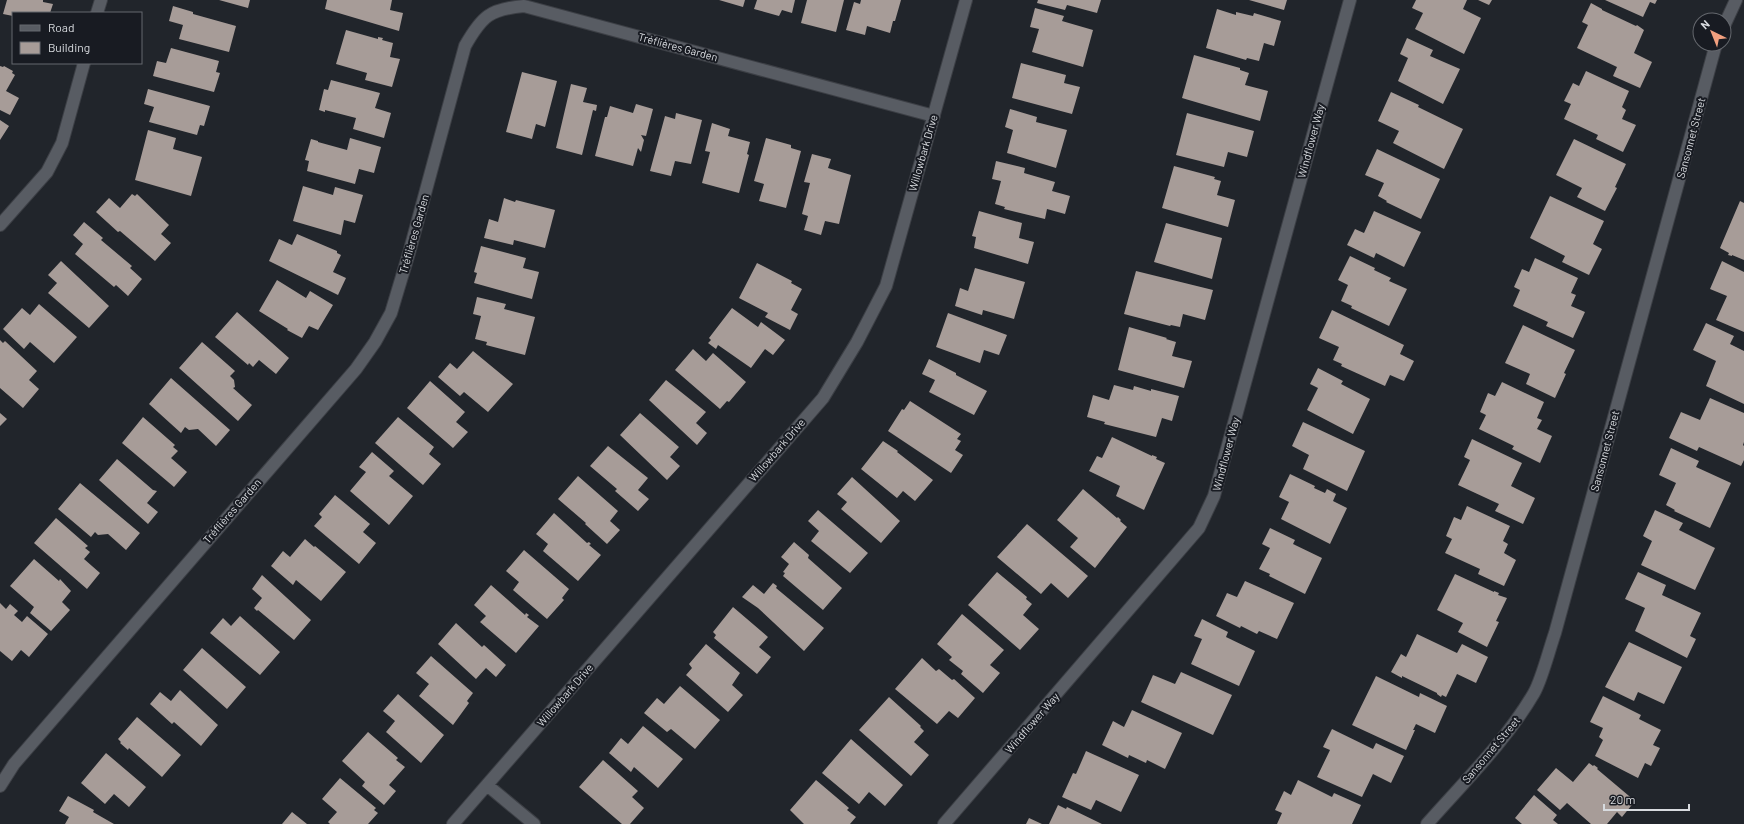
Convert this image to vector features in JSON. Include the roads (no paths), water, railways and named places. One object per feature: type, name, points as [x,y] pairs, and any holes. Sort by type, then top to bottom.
[{"type":"street","points":[[97,12],[101,0]]},
{"type":"street","name":"Willowbark Drive","points":[[453,824],[823,398],[857,342],[886,286],[966,0]]},
{"type":"street","name":"Windflower Way","points":[[944,824],[1199,528],[1214,496],[1350,0]]},
{"type":"street","points":[[1730,12],[1736,0]]},
{"type":"street","name":"Tréflières Garden","points":[[0,786],[14,764],[356,369],[376,342],[391,313],[409,253],[465,46],[475,28],[490,14],[506,7],[524,6],[934,116]]},
{"type":"street","name":"Sansonnet Street","points":[[1428,824],[1517,719],[1535,692],[1555,633],[1714,52]]},
{"type":"street","points":[[0,225],[47,172],[62,143],[84,64]]},
{"type":"street","points":[[487,785],[534,824]]}]
